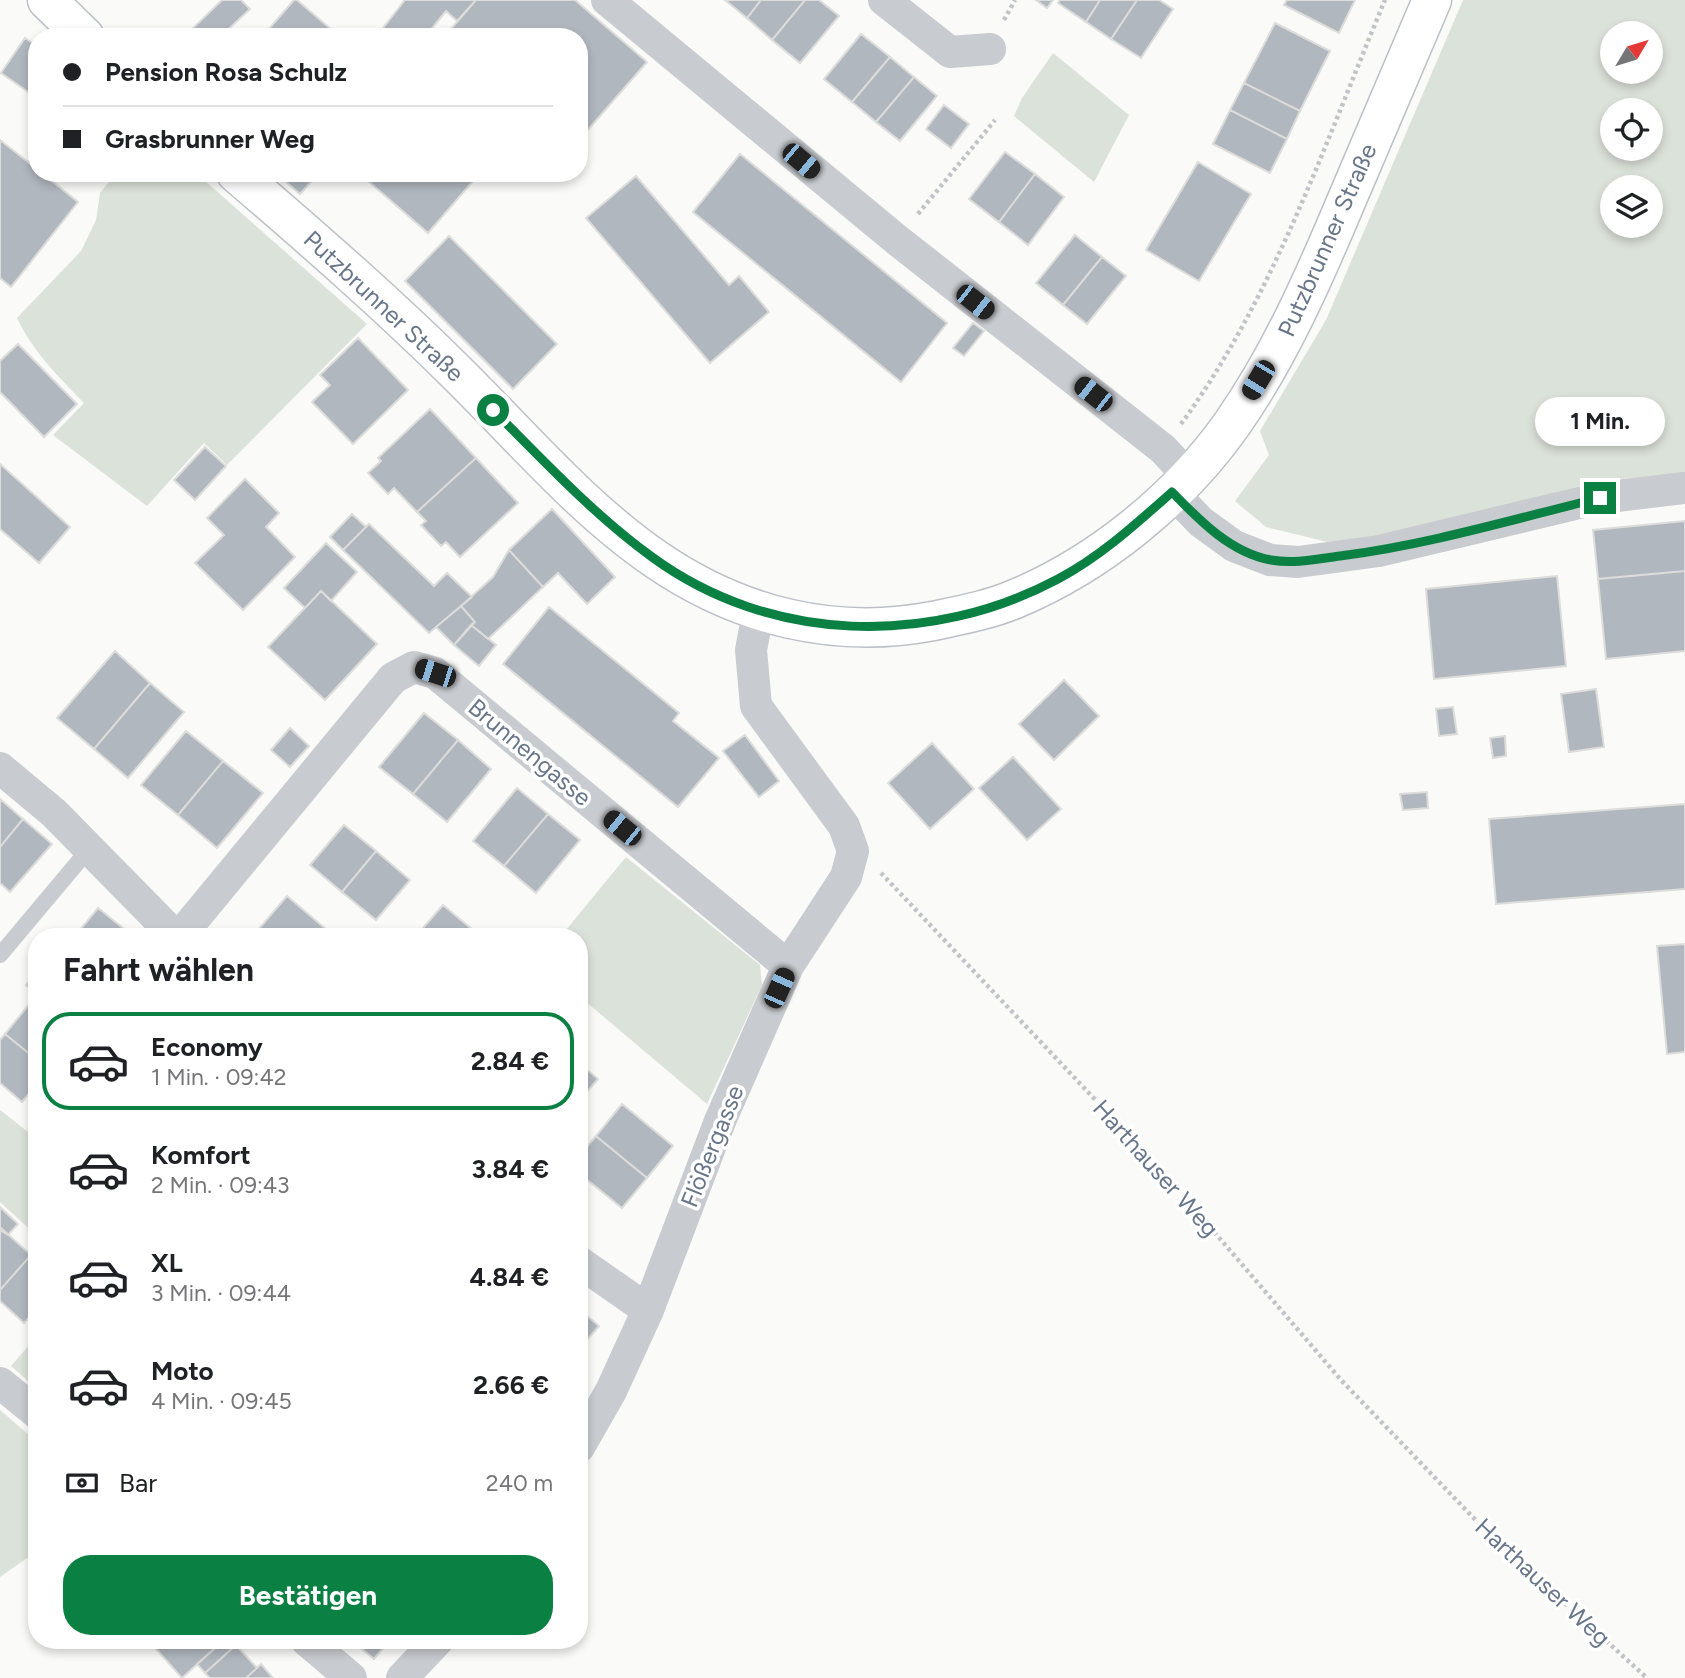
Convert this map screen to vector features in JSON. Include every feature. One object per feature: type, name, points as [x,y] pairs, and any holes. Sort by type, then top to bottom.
[{"type":"main road","points":[[47,0],[76,28]]},
{"type":"main road","name":"Putzbrunner Straße","points":[[246,182],[345,267],[460,376],[559,477],[631,540],[681,576],[758,613],[787,620],[855,627],[910,625],[974,613],[1013,601],[1059,578],[1106,548],[1174,472],[1232,425],[1309,289],[1432,0]]},
{"type":"street","points":[[607,0],[1174,472],[1201,522],[1234,546],[1270,560],[1298,562],[1379,551],[1600,498],[1685,488]]},
{"type":"street","points":[[884,0],[950,52],[990,49]]},
{"type":"street","points":[[758,613],[751,650],[756,706],[844,827],[853,851]]},
{"type":"street","name":"Brunnengasse","points":[[187,928],[393,678],[414,667],[435,673],[788,966]]},
{"type":"street","points":[[0,768],[54,813],[166,928]]},
{"type":"street","name":"Flößergasse","points":[[588,1431],[611,1391],[648,1310],[720,1121],[788,966],[846,877],[853,851]]},
{"type":"street","points":[[588,1268],[648,1310]]},
{"type":"street","points":[[0,1382],[28,1405]]},
{"type":"street","points":[[317,1649],[351,1678]]},
{"type":"street","points":[[401,1678],[429,1649]]},
{"type":"lane","points":[[0,955],[89,849]]},
{"type":"path","points":[[1174,472],[1224,358],[1261,287],[1385,0]]},
{"type":"path","points":[[897,240],[995,120]]},
{"type":"path","name":"Harthauser Weg","points":[[853,851],[889,879],[1146,1154],[1341,1380],[1471,1515],[1647,1678]]},
{"type":"shaded area","points":[[1463,0],[1685,0],[1685,473],[1601,481],[1344,546],[1266,527],[1235,501],[1269,455],[1260,431],[1326,320]]},
{"type":"shaded area","points":[[1053,53],[1129,115],[1094,182],[1014,116],[1022,98]]},
{"type":"shaded area","points":[[109,182],[206,182],[367,324],[227,465],[204,443],[147,506],[53,435],[84,403],[38,353],[17,318],[81,251],[96,220],[100,193]]},
{"type":"shaded area","points":[[626,857],[760,965],[762,985],[707,1104],[588,1004],[588,928],[568,928]]},
{"type":"shaded area","points":[[0,1110],[28,1132],[28,1228],[0,1202]]},
{"type":"shaded area","points":[[28,1346],[28,1381],[11,1366]]},
{"type":"shaded area","points":[[0,1410],[28,1434],[28,1557],[0,1577]]},
{"type":"building","points":[[222,0],[241,0],[250,9],[230,28],[193,28]]},
{"type":"building","points":[[294,0],[297,0],[330,28],[270,28]]},
{"type":"building","points":[[405,0],[476,0],[457,21],[446,11],[432,28],[383,28]]},
{"type":"building","points":[[476,0],[575,0],[647,62],[588,130],[588,28],[452,28]]},
{"type":"building","points":[[725,0],[761,0],[747,18]]},
{"type":"building","points":[[761,0],[805,0],[772,40],[747,18]]},
{"type":"building","points":[[805,0],[819,0],[839,16],[800,63],[772,40]]},
{"type":"building","points":[[1036,0],[1053,0],[1047,8]]},
{"type":"building","points":[[1060,0],[1100,0],[1086,22],[1058,3]]},
{"type":"building","points":[[1100,0],[1137,0],[1111,39],[1086,22]]},
{"type":"building","points":[[1137,0],[1159,0],[1173,9],[1141,58],[1111,39]]},
{"type":"building","points":[[1287,0],[1355,0],[1339,33],[1284,5]]},
{"type":"building","points":[[1275,23],[1330,51],[1300,111],[1244,83]]},
{"type":"building","points":[[861,34],[890,57],[852,102],[824,79]]},
{"type":"building","points":[[25,38],[28,40],[28,92],[1,73]]},
{"type":"building","points":[[890,57],[914,77],[876,122],[852,102]]},
{"type":"building","points":[[914,77],[937,96],[900,141],[876,122]]},
{"type":"building","points":[[1244,83],[1300,111],[1287,139],[1230,110]]},
{"type":"building","points":[[944,105],[969,124],[951,148],[926,129]]},
{"type":"building","points":[[1230,110],[1287,139],[1270,173],[1213,144]]},
{"type":"building","points":[[0,140],[28,162],[28,182],[53,182],[78,202],[11,287],[0,278]]},
{"type":"building","points":[[1005,152],[1035,174],[999,222],[969,199]]},
{"type":"building","points":[[740,154],[947,323],[901,382],[693,212]]},
{"type":"building","points":[[1198,162],[1251,194],[1199,281],[1146,250]]},
{"type":"building","points":[[1035,174],[1064,197],[1028,245],[999,222]]},
{"type":"building","points":[[636,176],[729,285],[739,276],[769,312],[710,363],[586,218]]},
{"type":"building","points":[[286,182],[311,182],[300,194]]},
{"type":"building","points":[[369,182],[472,182],[428,233]]},
{"type":"building","points":[[1075,235],[1102,257],[1063,305],[1036,283]]},
{"type":"building","points":[[449,236],[557,344],[513,389],[405,281]]},
{"type":"building","points":[[1102,257],[1126,276],[1087,324],[1063,305]]},
{"type":"building","points":[[973,323],[984,331],[964,356],[953,348]]},
{"type":"building","points":[[358,338],[408,390],[353,444],[312,402],[330,385],[320,375]]},
{"type":"building","points":[[18,344],[77,404],[44,437],[0,392],[0,361]]},
{"type":"building","points":[[430,409],[476,458],[417,512],[394,488],[388,494],[368,473],[381,461],[378,458]]},
{"type":"building","points":[[205,447],[226,466],[195,500],[174,480]]},
{"type":"building","points":[[476,458],[518,503],[460,557],[446,542],[441,546],[421,525],[426,521],[417,512]]},
{"type":"building","points":[[0,464],[70,527],[39,563],[0,529]]},
{"type":"building","points":[[245,479],[279,513],[266,527],[295,557],[243,610],[195,563],[224,535],[207,518]]},
{"type":"building","points":[[552,509],[615,577],[587,604],[558,573],[543,587],[509,550]]},
{"type":"building","points":[[352,514],[366,527],[343,550],[330,537]]},
{"type":"building","points":[[1685,521],[1685,571],[1598,579],[1593,530]]},
{"type":"building","points":[[369,524],[434,586],[447,573],[472,597],[429,633],[343,550]]},
{"type":"building","points":[[326,543],[357,572],[331,601],[321,591],[305,608],[284,588]]},
{"type":"building","points":[[509,550],[543,587],[488,639],[471,625],[475,622],[461,606],[493,577]]},
{"type":"building","points":[[1685,571],[1685,651],[1606,659],[1598,579]]},
{"type":"building","points":[[1557,576],[1566,666],[1434,679],[1426,589]]},
{"type":"building","points":[[321,591],[377,644],[325,700],[268,647]]},
{"type":"building","points":[[461,606],[475,622],[454,645],[436,627]]},
{"type":"building","points":[[549,607],[679,713],[673,721],[719,758],[678,807],[503,664]]},
{"type":"building","points":[[471,625],[496,645],[479,666],[454,645]]},
{"type":"building","points":[[115,651],[150,683],[94,749],[57,718]]},
{"type":"building","points":[[1064,680],[1099,716],[1054,760],[1019,724]]},
{"type":"building","points":[[150,683],[184,712],[128,778],[94,749]]},
{"type":"building","points":[[1596,689],[1604,747],[1569,752],[1561,694]]},
{"type":"building","points":[[1453,707],[1457,734],[1439,736],[1436,709]]},
{"type":"building","points":[[424,713],[458,740],[413,794],[379,767]]},
{"type":"building","points":[[290,728],[309,746],[290,767],[271,750]]},
{"type":"building","points":[[186,731],[223,761],[178,815],[141,785]]},
{"type":"building","points":[[745,735],[779,781],[759,797],[723,751]]},
{"type":"building","points":[[1505,736],[1506,756],[1493,758],[1490,738]]},
{"type":"building","points":[[458,740],[491,769],[447,822],[413,794]]},
{"type":"building","points":[[932,743],[974,789],[930,829],[888,783]]},
{"type":"building","points":[[1013,757],[1061,809],[1027,840],[979,788]]},
{"type":"building","points":[[223,761],[263,793],[217,848],[178,815]]},
{"type":"building","points":[[517,788],[548,814],[504,866],[473,841]]},
{"type":"building","points":[[1427,792],[1428,808],[1403,810],[1400,794]]},
{"type":"building","points":[[0,799],[23,819],[0,847]]},
{"type":"building","points":[[1685,804],[1685,889],[1496,904],[1489,819]]},
{"type":"building","points":[[548,814],[580,840],[536,893],[504,866]]},
{"type":"building","points":[[23,819],[52,844],[10,892],[0,883],[0,847]]},
{"type":"building","points":[[344,825],[376,851],[342,892],[310,865]]},
{"type":"building","points":[[376,851],[410,880],[376,920],[342,892]]},
{"type":"building","points":[[287,896],[325,928],[260,928]]},
{"type":"building","points":[[443,905],[470,928],[423,928]]},
{"type":"building","points":[[98,908],[123,928],[82,928]]},
{"type":"building","points":[[1685,944],[1685,1052],[1667,1054],[1657,946]]},
{"type":"building","points":[[28,1006],[28,1053],[5,1034]]},
{"type":"building","points":[[5,1034],[28,1053],[28,1095],[22,1102],[0,1083],[0,1040]]},
{"type":"building","points":[[588,1071],[598,1079],[588,1091]]},
{"type":"building","points":[[622,1104],[673,1146],[647,1178],[596,1136]]},
{"type":"building","points":[[596,1136],[647,1178],[622,1208],[588,1180],[588,1145]]},
{"type":"building","points":[[0,1207],[18,1224],[8,1235],[0,1230]]},
{"type":"building","points":[[1,1228],[28,1252],[28,1258],[0,1290]]},
{"type":"building","points":[[28,1258],[28,1319],[24,1323],[0,1301],[0,1290]]},
{"type":"building","points":[[588,1317],[599,1326],[588,1339]]},
{"type":"building","points":[[156,1649],[214,1649],[182,1678]]},
{"type":"building","points":[[214,1649],[232,1649],[205,1673],[197,1664]]},
{"type":"building","points":[[232,1649],[240,1649],[257,1668],[246,1678],[210,1678],[205,1673]]},
{"type":"building","points":[[362,1649],[382,1649],[374,1659]]},
{"type":"building","points":[[261,1664],[273,1678],[246,1678],[257,1668]]},
{"type":"route","points":[[493,410],[559,477],[595,509],[653,558],[681,576],[758,613],[787,620],[855,627],[910,625],[974,613],[1013,601],[1096,556],[1172,492],[1201,522],[1234,546],[1270,560],[1298,562],[1379,551],[1600,498]]}]
